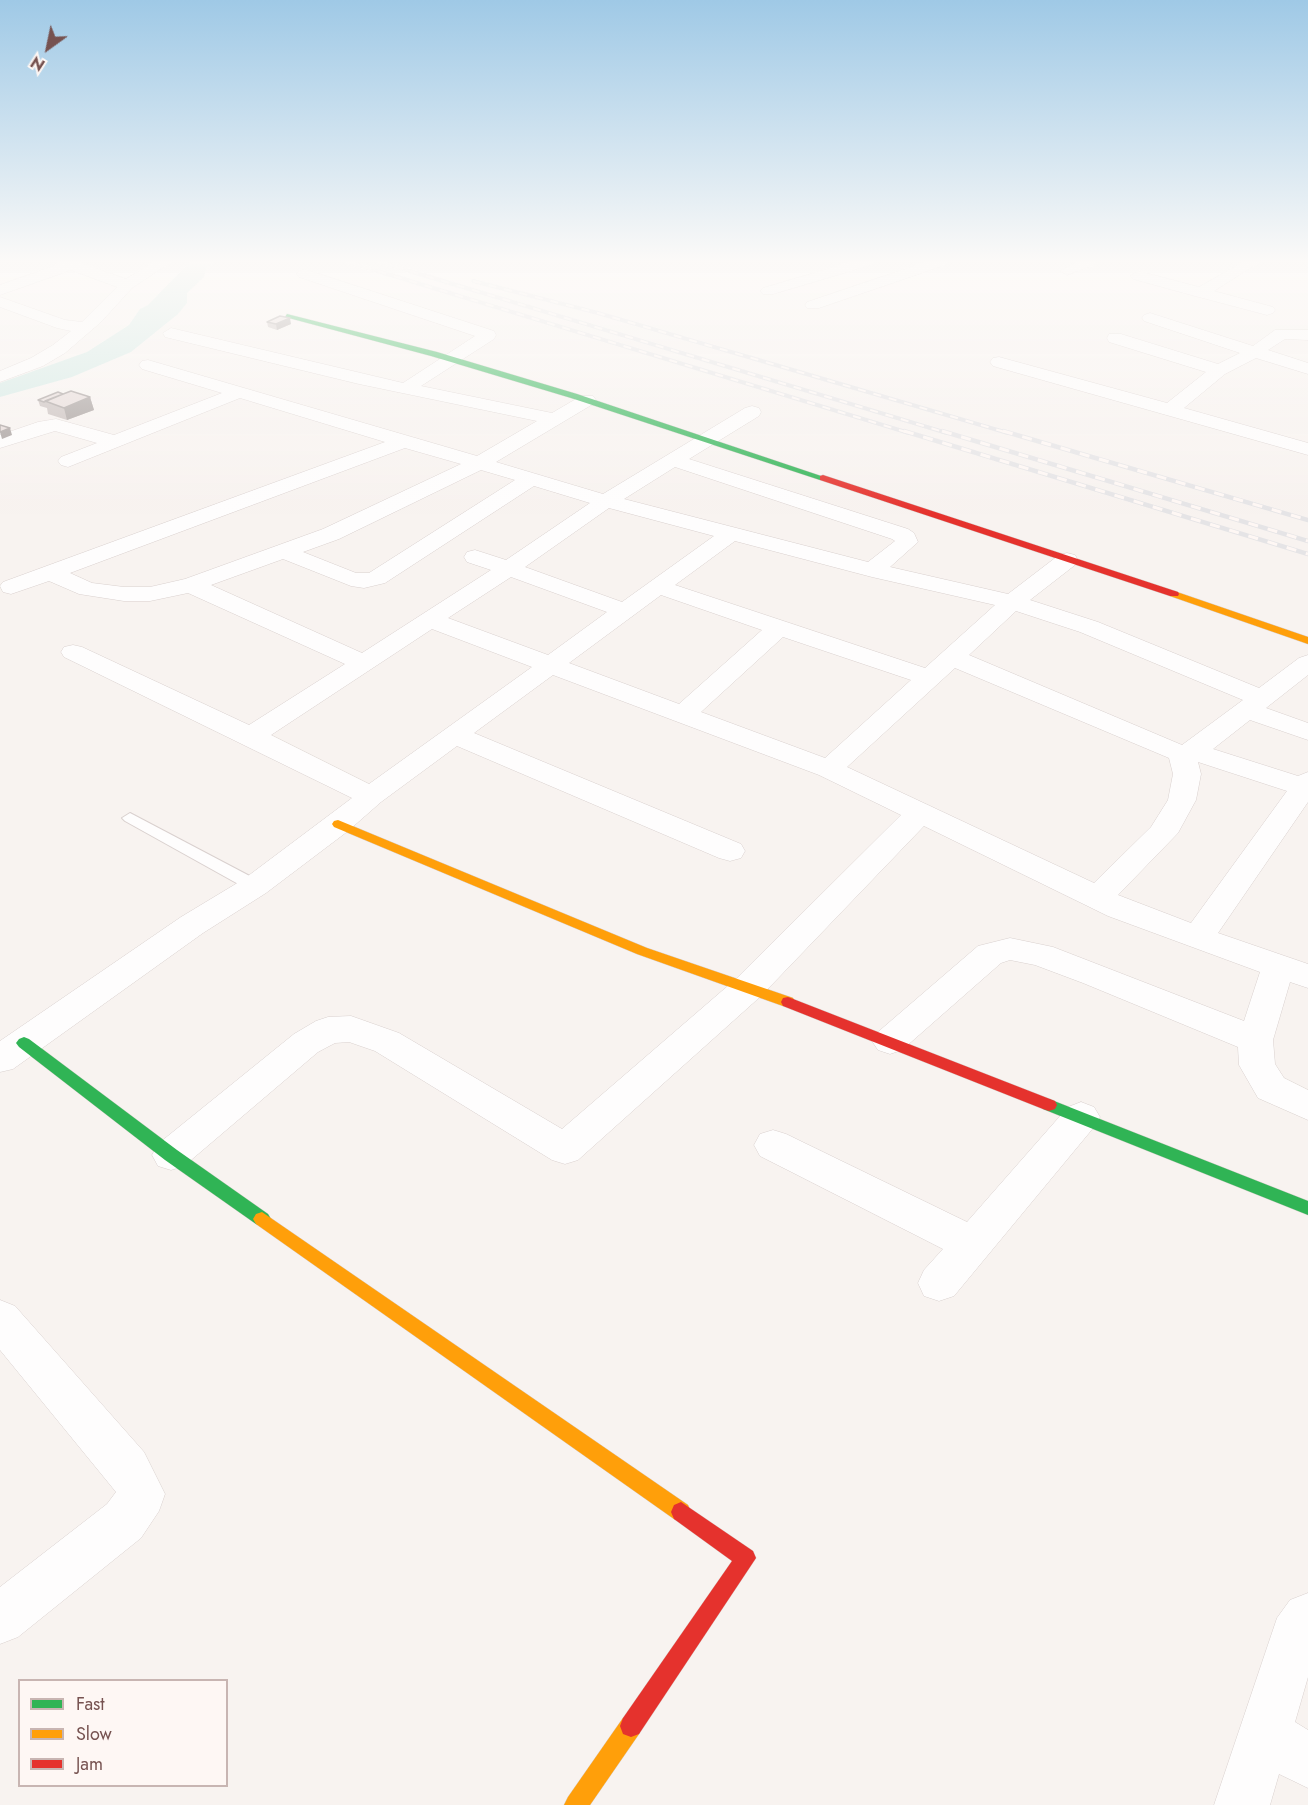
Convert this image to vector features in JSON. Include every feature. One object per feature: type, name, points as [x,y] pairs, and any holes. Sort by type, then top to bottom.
[{"type":"street","points":[[0,377],[37,362],[62,346]]},
{"type":"street","points":[[227,346],[405,388],[555,419]]},
{"type":"street","points":[[401,346],[587,400],[1154,587],[1308,641]]},
{"type":"street","points":[[405,388],[472,346]]},
{"type":"street","points":[[1141,346],[1219,370]]},
{"type":"street","points":[[1233,346],[1308,369]]},
{"type":"street","points":[[1169,411],[1219,370],[1263,346]]},
{"type":"street","points":[[999,362],[1308,449]]},
{"type":"street","points":[[148,365],[480,463],[529,480],[872,570],[1012,602],[1105,633],[1255,704],[1308,732]]},
{"type":"street","points":[[68,461],[239,392]]},
{"type":"street","points":[[49,573],[87,589],[124,594],[150,594],[191,585],[331,534],[480,463],[587,400]]},
{"type":"street","points":[[251,736],[508,569],[606,501],[752,412]]},
{"type":"street","points":[[0,442],[45,426],[56,425],[116,442]]},
{"type":"street","points":[[11,587],[405,441]]},
{"type":"street","points":[[673,460],[900,534],[906,538],[907,542],[872,570]]},
{"type":"street","points":[[282,551],[351,579],[364,581],[377,578],[529,480]]},
{"type":"street","points":[[0,1059],[192,925],[255,886],[338,824],[371,796],[730,534]]},
{"type":"street","points":[[476,557],[626,611]]},
{"type":"street","points":[[829,770],[1012,602],[1067,560]]},
{"type":"street","points":[[191,585],[364,663]]},
{"type":"street","points":[[659,587],[929,678]]},
{"type":"street","points":[[430,620],[829,770],[1097,898],[1197,938],[1293,971],[1255,1040],[1257,1065],[1271,1088],[1308,1106]]},
{"type":"street","points":[[684,714],[779,627]]},
{"type":"street","points":[[73,652],[251,736],[371,796]]},
{"type":"street","points":[[952,657],[1171,750],[1188,752],[1306,784],[1197,938]]},
{"type":"street","points":[[1097,898],[1163,833],[1182,801],[1188,752],[1308,663]]},
{"type":"street","points":[[455,735],[730,851]]},
{"type":"street","points":[[171,1155],[306,1043],[328,1030],[351,1029],[387,1042],[565,1149],[749,987],[919,814]]},
{"type":"street","points":[[338,824],[642,951],[749,987],[890,1041],[1308,1208]]},
{"type":"street","points":[[890,1041],[990,954],[1010,949],[1041,955],[1095,975],[1255,1040]]},
{"type":"street","points":[[24,1042],[171,1155],[746,1558],[576,1805]]},
{"type":"street","points":[[939,1283],[1081,1117]]},
{"type":"street","points":[[773,1145],[973,1244]]},
{"type":"street","points":[[0,1319],[128,1468],[142,1494],[124,1521],[0,1619]]},
{"type":"street","points":[[1242,1805],[1295,1636],[1308,1618]]},
{"type":"street","points":[[1265,1734],[1308,1761]]},
{"type":"lane","points":[[130,818],[255,886]]},
{"type":"water","points":[[96,346],[138,346],[131,352],[72,377],[0,397],[0,383],[87,352]]},
{"type":"building","points":[[71,391],[90,397],[64,408],[45,401]]},
{"type":"building","points":[[58,392],[63,394],[44,402],[38,400]]},
{"type":"building","points":[[0,425],[10,428],[0,432]]},
{"type":"railway","points":[[624,346],[909,433]]},
{"type":"railway","points":[[659,346],[947,433]]},
{"type":"railway","points":[[712,346],[1008,433]]},
{"type":"railway","points":[[904,431],[1308,554]]},
{"type":"railway","points":[[942,431],[1308,541]]},
{"type":"railway","points":[[1003,431],[1308,520]]},
{"type":"traffic: fast","points":[[404,346],[574,396],[823,478]]},
{"type":"traffic: fast","points":[[24,1043],[171,1155],[262,1219]]},
{"type":"traffic: fast","points":[[1049,1105],[1308,1208]]},
{"type":"traffic: slow","points":[[1174,594],[1308,641]]},
{"type":"traffic: slow","points":[[338,824],[642,951],[788,1002]]},
{"type":"traffic: slow","points":[[262,1219],[681,1512]]},
{"type":"traffic: slow","points":[[576,1805],[631,1726]]},
{"type":"traffic: jam","points":[[823,478],[1174,594]]},
{"type":"traffic: jam","points":[[788,1002],[1049,1105]]},
{"type":"traffic: jam","points":[[631,1726],[746,1558],[681,1512]]}]
